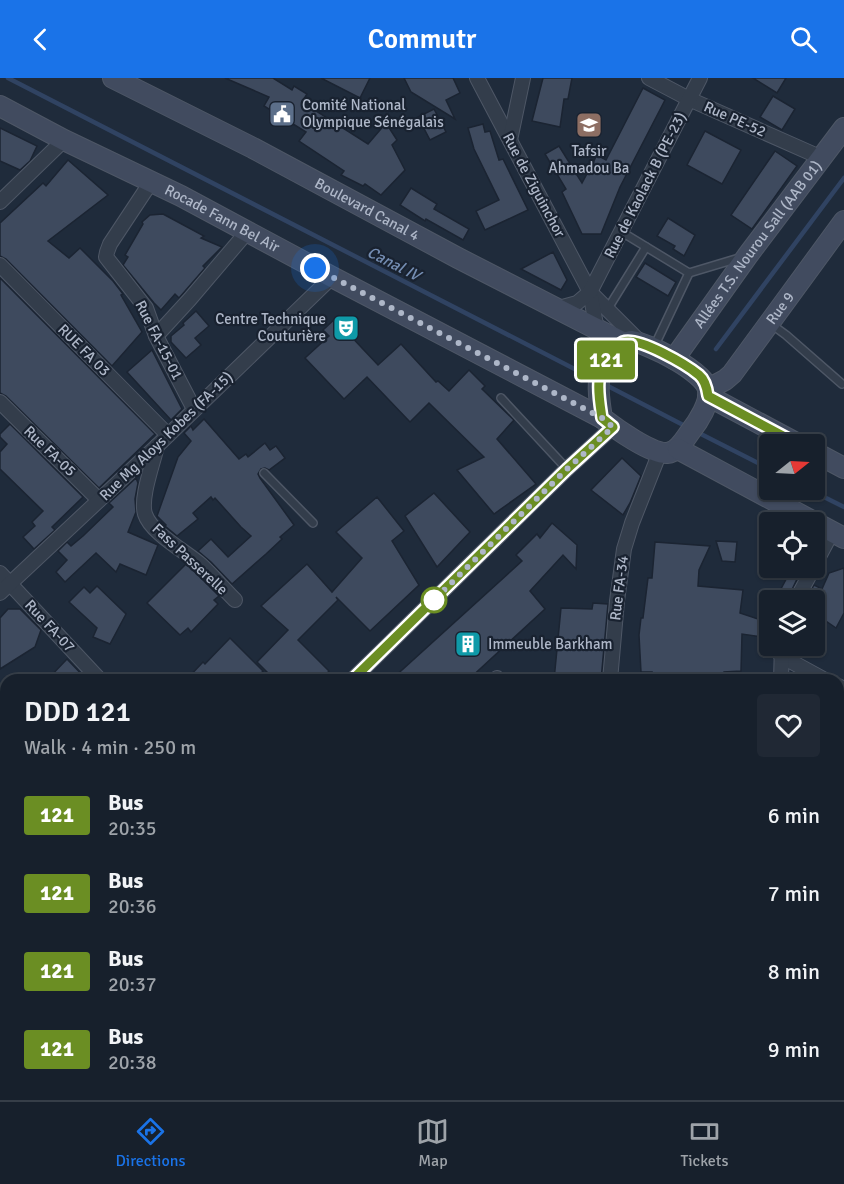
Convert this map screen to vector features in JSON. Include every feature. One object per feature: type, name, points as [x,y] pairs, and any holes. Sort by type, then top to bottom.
[{"type":"main road","name":"Boulevard Canal 4","points":[[113,78],[254,148],[555,309],[597,330],[639,345]]},
{"type":"main road","name":"Rocade Fann Bel Air","points":[[0,106],[151,182],[608,422]]},
{"type":"main road","name":"Allées T.S. Nourou Sall (AAB 01)","points":[[674,359],[748,255],[844,128]]},
{"type":"main road","name":"Rue 9","points":[[708,393],[732,374],[843,224]]},
{"type":"main road","points":[[780,434],[708,393],[700,376],[674,359],[639,345],[606,360],[600,370],[599,384],[608,422],[641,443],[669,450],[794,512]]},
{"type":"main road","points":[[669,450],[695,425],[703,411],[708,393]]},
{"type":"main road","points":[[825,458],[844,468]]},
{"type":"street","name":"Rue de Ziguinchor","points":[[477,78],[590,292]]},
{"type":"street","points":[[510,140],[523,78]]},
{"type":"street","name":"Rue PE-52","points":[[649,78],[689,99],[822,158]]},
{"type":"street","name":"Rue de Kaolack B (PE-23)","points":[[590,292],[700,78]]},
{"type":"street","points":[[0,202],[64,140]]},
{"type":"street","name":"Rue FA-15-01","points":[[151,182],[110,244],[106,257],[146,308],[156,336],[194,409]]},
{"type":"street","points":[[156,336],[247,232]]},
{"type":"street","name":"RUE FA 03","points":[[0,265],[168,435]]},
{"type":"street","name":"Rue Mg Aloys Kobes (FA-15)","points":[[5,588],[157,447],[332,277]]},
{"type":"street","points":[[555,309],[577,303],[590,292]]},
{"type":"street","points":[[590,292],[639,345]]},
{"type":"street","points":[[590,292],[597,330],[600,370]]},
{"type":"street","name":"Rue FA-05","points":[[0,402],[99,500]]},
{"type":"street","points":[[358,674],[567,469],[608,422]]},
{"type":"street","name":"Fass Passerelle","points":[[157,447],[146,484],[145,516],[177,548],[199,563],[235,600]]},
{"type":"street","name":"Rue FA-34","points":[[610,674],[616,601],[624,549],[641,500],[669,450]]},
{"type":"street","points":[[825,552],[838,535]]},
{"type":"street","name":"Rue FA-07","points":[[0,573],[5,588],[94,674]]},
{"type":"street","points":[[781,674],[782,656]]},
{"type":"street","points":[[789,656],[816,674]]},
{"type":"lane","points":[[620,231],[689,273]]},
{"type":"lane","points":[[607,310],[646,247]]},
{"type":"lane","points":[[639,345],[689,273],[748,255]]},
{"type":"lane","points":[[769,323],[842,384]]},
{"type":"lane","points":[[501,398],[567,469]]},
{"type":"lane","points":[[264,473],[313,523]]},
{"type":"building","points":[[225,78],[273,78],[292,90],[294,86],[307,94],[302,102],[368,144],[386,123],[397,140],[392,145],[405,170],[381,195],[365,184],[363,186],[341,175],[344,171],[299,141],[306,132],[264,106],[269,97]]},
{"type":"building","points":[[321,78],[370,78],[360,98]]},
{"type":"building","points":[[404,78],[453,78],[460,93],[446,100],[455,119],[411,92]]},
{"type":"building","points":[[543,78],[572,78],[568,99],[564,99],[560,127],[532,121]]},
{"type":"building","points":[[753,78],[786,78],[777,93]]},
{"type":"building","points":[[643,88],[665,100],[620,187],[601,234],[582,234],[562,192],[566,189],[545,154],[559,146],[582,183],[597,155],[606,160]]},
{"type":"building","points":[[773,96],[795,109],[782,130],[760,117]]},
{"type":"building","points":[[434,109],[446,132],[430,140],[418,117]]},
{"type":"building","points":[[483,124],[485,132],[490,131],[499,160],[503,159],[528,210],[485,230],[476,211],[499,200],[474,149],[468,128]]},
{"type":"building","points":[[0,128],[37,146],[30,161],[20,170],[0,161]]},
{"type":"building","points":[[705,131],[741,150],[722,184],[687,165]]},
{"type":"building","points":[[775,151],[797,166],[752,229],[731,215]]},
{"type":"building","points":[[68,160],[108,195],[48,241],[69,258],[80,248],[123,294],[121,295],[142,332],[112,366],[6,259],[0,256],[0,223],[43,183],[46,186]]},
{"type":"building","points":[[411,188],[437,204],[434,209],[469,229],[463,240],[426,219],[425,221],[400,205]]},
{"type":"building","points":[[163,214],[204,236],[201,238],[222,247],[203,266],[205,268],[179,298],[175,294],[161,310],[123,265],[128,257],[125,255],[143,224],[142,222],[150,215]]},
{"type":"building","points":[[668,218],[695,235],[684,256],[673,249],[675,246],[657,236]]},
{"type":"building","points":[[553,252],[567,280],[561,290],[521,269]]},
{"type":"building","points":[[645,263],[676,282],[668,296],[636,277]]},
{"type":"building","points":[[0,278],[155,434],[99,488],[6,396],[0,393]]},
{"type":"building","points":[[196,311],[209,326],[195,338],[201,345],[186,358],[171,342],[171,336]]},
{"type":"building","points":[[338,316],[346,331],[378,365],[401,344],[436,382],[438,381],[449,391],[469,370],[485,386],[482,389],[514,420],[497,439],[536,484],[494,514],[457,470],[484,457],[429,403],[410,422],[367,377],[344,399],[305,358],[329,336],[323,330]]},
{"type":"building","points":[[152,350],[182,409],[171,420],[127,372]]},
{"type":"building","points":[[204,419],[239,459],[246,454],[248,457],[265,443],[270,450],[276,446],[285,458],[269,470],[261,469],[258,474],[294,525],[280,537],[282,539],[232,584],[198,551],[211,539],[228,557],[251,536],[215,498],[213,500],[211,497],[193,513],[198,519],[177,536],[157,516],[178,457],[191,441],[184,433],[191,426],[193,430]]},
{"type":"building","points":[[10,424],[83,497],[52,527],[55,530],[34,549],[23,537],[35,526],[32,522],[43,511],[0,469],[0,452],[7,444],[0,434]]},
{"type":"building","points":[[622,458],[641,476],[623,515],[591,490]]},
{"type":"building","points":[[136,478],[138,483],[135,499],[136,512],[128,532],[158,545],[146,575],[120,564],[116,572],[96,553],[65,582],[56,572],[67,560],[58,551],[67,542],[71,546],[83,536],[113,507],[109,503]]},
{"type":"building","points":[[434,493],[470,532],[437,567],[405,516]]},
{"type":"building","points":[[377,497],[404,531],[392,541],[419,585],[370,631],[336,597],[338,600],[298,640],[329,671],[326,674],[269,674],[257,662],[288,630],[261,606],[307,564],[332,592],[362,558],[336,532]]},
{"type":"building","name":"Immeuble Barkham","points":[[552,523],[577,545],[576,569],[563,555],[530,591],[545,609],[475,674],[398,674],[522,561],[516,555],[537,534],[540,538]]},
{"type":"building","points":[[716,541],[737,542],[735,562],[722,561]]},
{"type":"building","points":[[655,542],[710,546],[699,570],[698,586],[743,590],[740,613],[759,619],[759,636],[742,634],[741,671],[724,672],[724,674],[641,672],[639,635],[648,578],[652,578]]},
{"type":"building","points":[[186,564],[219,596],[214,600],[218,604],[191,632],[188,628],[180,635],[147,603]]},
{"type":"building","points":[[844,568],[844,613],[836,628],[825,620],[825,590],[811,590],[814,585],[822,589],[829,573]]},
{"type":"building","points":[[787,578],[798,578],[792,590],[780,590]]},
{"type":"building","points":[[97,586],[126,614],[110,644],[93,637],[97,628],[69,602],[84,587],[90,593]]},
{"type":"building","points":[[593,603],[608,604],[602,674],[555,674],[561,608],[592,609]]},
{"type":"building","points":[[8,609],[20,609],[41,630],[35,647],[0,669],[0,618]]},
{"type":"building","points":[[230,638],[263,671],[260,674],[192,674],[203,662],[205,664]]},
{"type":"building","points":[[67,659],[81,674],[53,674]]},
{"type":"waterway","name":"Canal IV","points":[[8,78],[594,379]]},
{"type":"waterway","points":[[716,349],[844,178]]},
{"type":"waterway","name":"Canal IV","points":[[604,384],[687,427]]},
{"type":"waterway","name":"Canal IV","points":[[697,432],[759,463]]},
{"type":"waterway","name":"Canal IV","points":[[825,498],[844,507]]},
{"type":"bus line","name":"121","points":[[358,674],[567,469],[613,427],[602,418],[600,370],[622,342],[640,342],[674,359],[700,376],[708,389],[708,396],[779,434]]},
{"type":"place","name":"Comité National Olympique Sénégalais","points":[[282,114]]},
{"type":"place","name":"Tafsir Ahmadou Ba","points":[[589,125]]},
{"type":"place","name":"Centre Technique Couturière","points":[[346,328]]},
{"type":"place","name":"Immeuble Barkham","points":[[468,644]]},
{"type":"route","points":[[315,268],[602,418],[613,427],[431,603],[434,600]]}]
